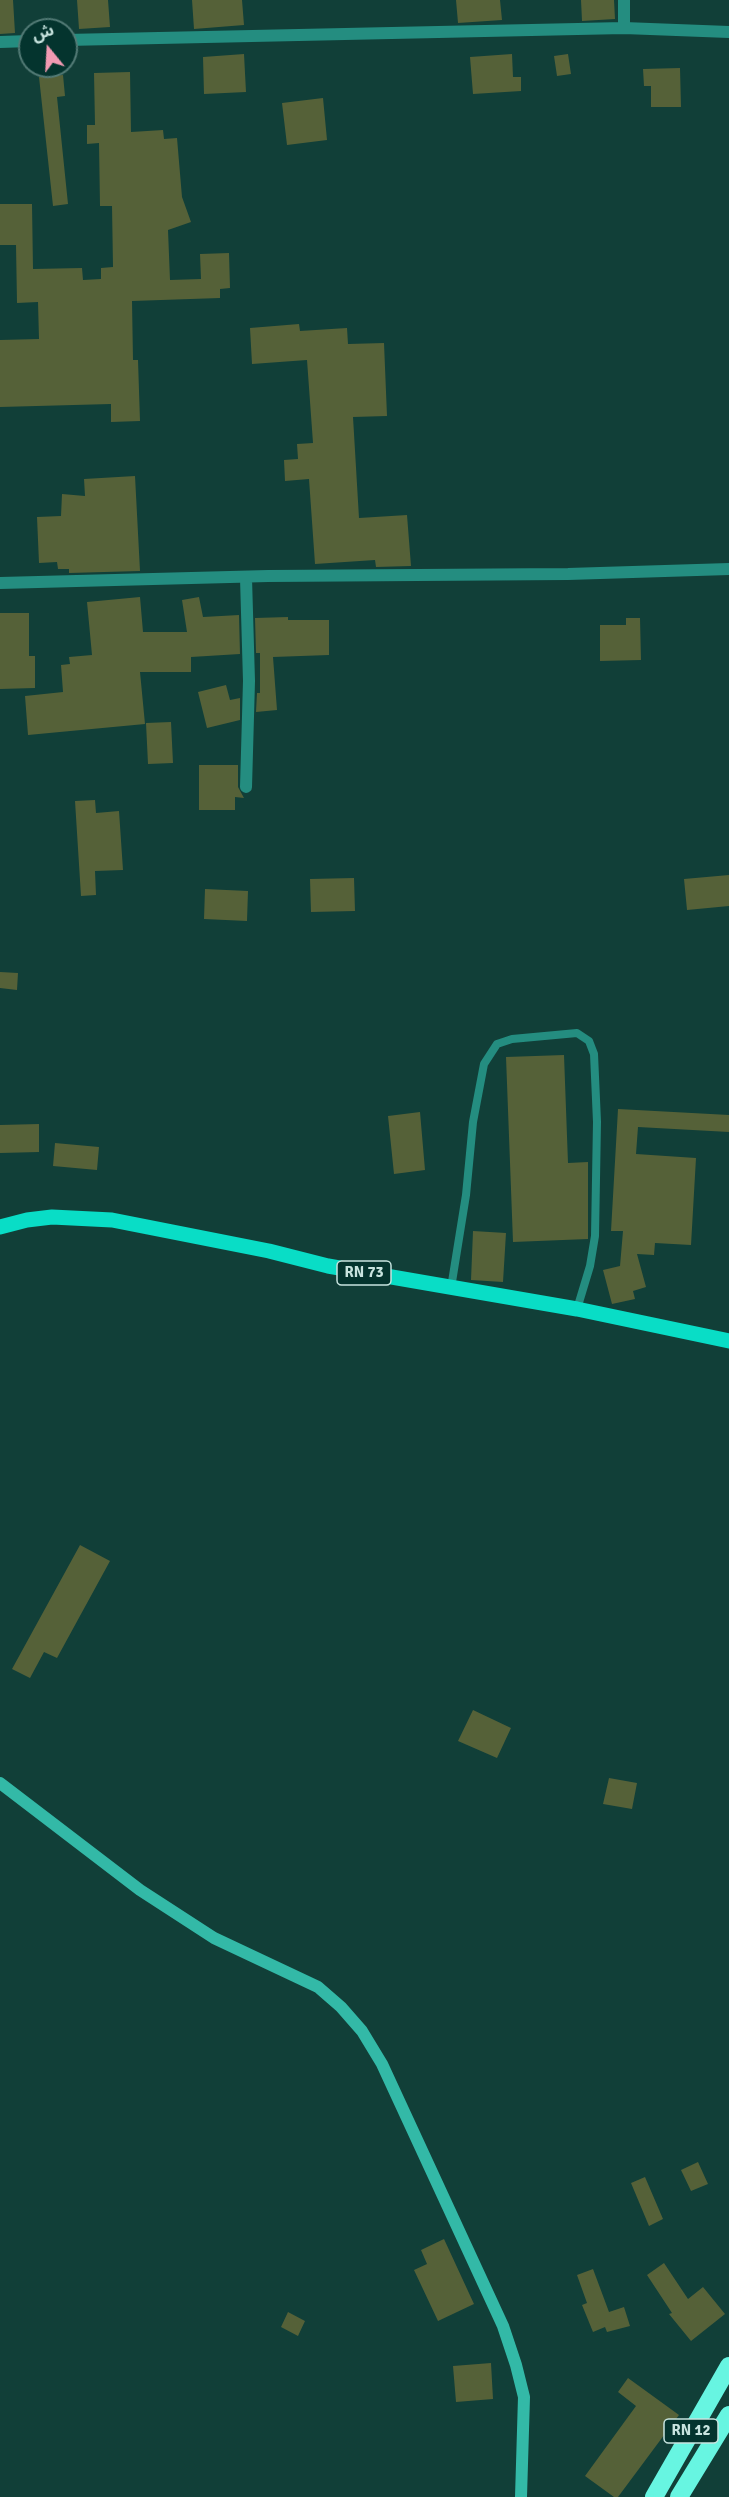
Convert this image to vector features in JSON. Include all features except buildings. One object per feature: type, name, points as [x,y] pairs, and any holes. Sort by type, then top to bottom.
[{"type":"highway","name":"RN 12","points":[[654,2497],[729,2366]]},
{"type":"highway","name":"RN 12","points":[[679,2497],[729,2415]]},
{"type":"main road","name":"RN 73","points":[[0,1227],[52,1217],[112,1221],[269,1251],[328,1266],[577,1309],[729,1341]]},
{"type":"main road","points":[[0,1784],[140,1890],[204,1932],[318,1987],[341,2007],[362,2031],[382,2064],[503,2326],[524,2397],[521,2497]]},
{"type":"street","points":[[624,0],[624,28]]},
{"type":"street","points":[[78,40],[624,28],[729,32]]},
{"type":"street","points":[[0,42],[18,41]]},
{"type":"street","points":[[0,583],[268,576],[729,569]]},
{"type":"street","points":[[246,578],[249,681],[246,787]]},
{"type":"lane","points":[[451,1288],[466,1195],[473,1122],[484,1064],[497,1044],[512,1039],[577,1034],[589,1041],[594,1054],[597,1122],[595,1236],[590,1266],[577,1309]]}]
